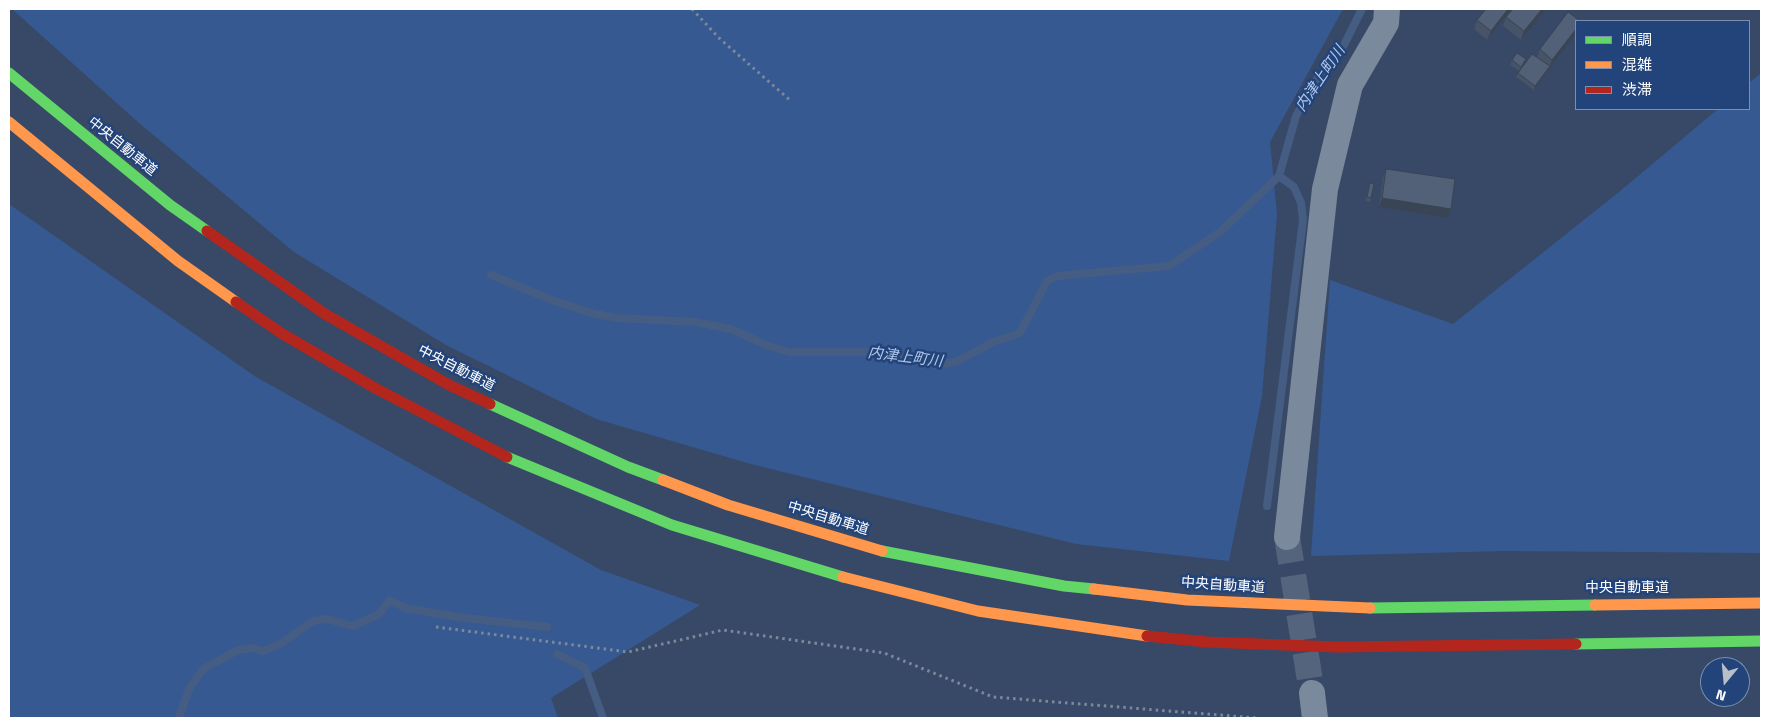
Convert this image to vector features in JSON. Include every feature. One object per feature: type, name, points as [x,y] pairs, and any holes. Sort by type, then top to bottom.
[{"type":"highway","name":"中央自動車道","points":[[9,73],[170,205],[325,314],[449,385],[628,467],[755,513],[882,551],[1064,586],[1187,600],[1338,608],[1761,603]]},
{"type":"highway","points":[[9,122],[178,261],[281,332],[375,388],[518,463],[672,526],[857,581],[978,611],[1118,633],[1207,642],[1338,647],[1761,641]]},
{"type":"street","points":[[1287,536],[1324,189],[1350,85],[1386,23],[1387,9]]},
{"type":"street","points":[[1312,693],[1315,718]]},
{"type":"path","points":[[692,9],[719,38],[791,101]]},
{"type":"path","points":[[436,627],[628,652],[723,630],[884,653],[993,697],[1257,718]]},
{"type":"shaded area","points":[[12,9],[1343,9],[1270,142],[1277,214],[1262,396],[1229,561],[1076,544],[751,464],[596,419],[446,345],[294,252],[139,123]]},
{"type":"shaded area","points":[[1761,73],[1761,553],[1504,551],[1311,556],[1330,280],[1453,324],[1619,192],[1717,110],[1750,110],[1750,82]]},
{"type":"shaded area","points":[[9,204],[256,377],[601,570],[700,605],[551,698],[558,718],[9,718]]},
{"type":"building","points":[[1486,9],[1508,9],[1491,31],[1477,20]]},
{"type":"building","points":[[1513,9],[1542,9],[1524,31],[1506,17]]},
{"type":"building","points":[[1568,12],[1579,20],[1575,20],[1575,30],[1552,60],[1540,49]]},
{"type":"building","points":[[1517,53],[1526,59],[1521,67],[1512,60]]},
{"type":"building","points":[[1532,54],[1550,66],[1535,86],[1518,73]]},
{"type":"building","points":[[1386,169],[1455,179],[1451,209],[1382,198]]},
{"type":"building","points":[[1370,183],[1374,184],[1371,198],[1367,197]]},
{"type":"waterway","name":"内津上町川","points":[[491,275],[552,300],[591,313],[617,318],[695,322],[731,329],[766,345],[789,352],[863,352],[942,364],[956,362],[993,342],[1020,333],[1047,281],[1057,276],[1169,266],[1220,232],[1279,176],[1296,116],[1317,79],[1344,45],[1362,9]]},
{"type":"waterway","points":[[1267,506],[1303,220],[1301,203],[1294,187],[1279,176]]},
{"type":"waterway","points":[[179,718],[189,689],[203,669],[238,650],[253,648],[263,651],[280,644],[313,621],[326,619],[353,626],[379,614],[390,600],[405,608],[465,618],[547,627]]},
{"type":"waterway","points":[[557,654],[585,668],[603,718]]},
{"type":"tunnel","points":[[1287,537],[1312,693]]},
{"type":"traffic: fast","points":[[9,73],[170,205],[207,231]]},
{"type":"traffic: fast","points":[[490,404],[628,467],[663,480]]},
{"type":"traffic: fast","points":[[507,457],[672,525],[843,577]]},
{"type":"traffic: fast","points":[[882,551],[1064,586],[1094,589]]},
{"type":"traffic: fast","points":[[1370,608],[1595,605]]},
{"type":"traffic: fast","points":[[1576,644],[1761,641]]},
{"type":"traffic: slow","points":[[9,122],[178,261],[236,302]]},
{"type":"traffic: slow","points":[[663,480],[728,505],[882,551]]},
{"type":"traffic: slow","points":[[843,577],[978,611],[1147,636]]},
{"type":"traffic: slow","points":[[1094,589],[1187,600],[1370,608]]},
{"type":"traffic: slow","points":[[1595,605],[1761,603]]},
{"type":"traffic: jam","points":[[207,231],[325,314],[449,385],[490,404]]},
{"type":"traffic: jam","points":[[236,302],[281,333],[375,388],[507,457]]},
{"type":"traffic: jam","points":[[1147,636],[1207,642],[1337,647],[1576,644]]}]
